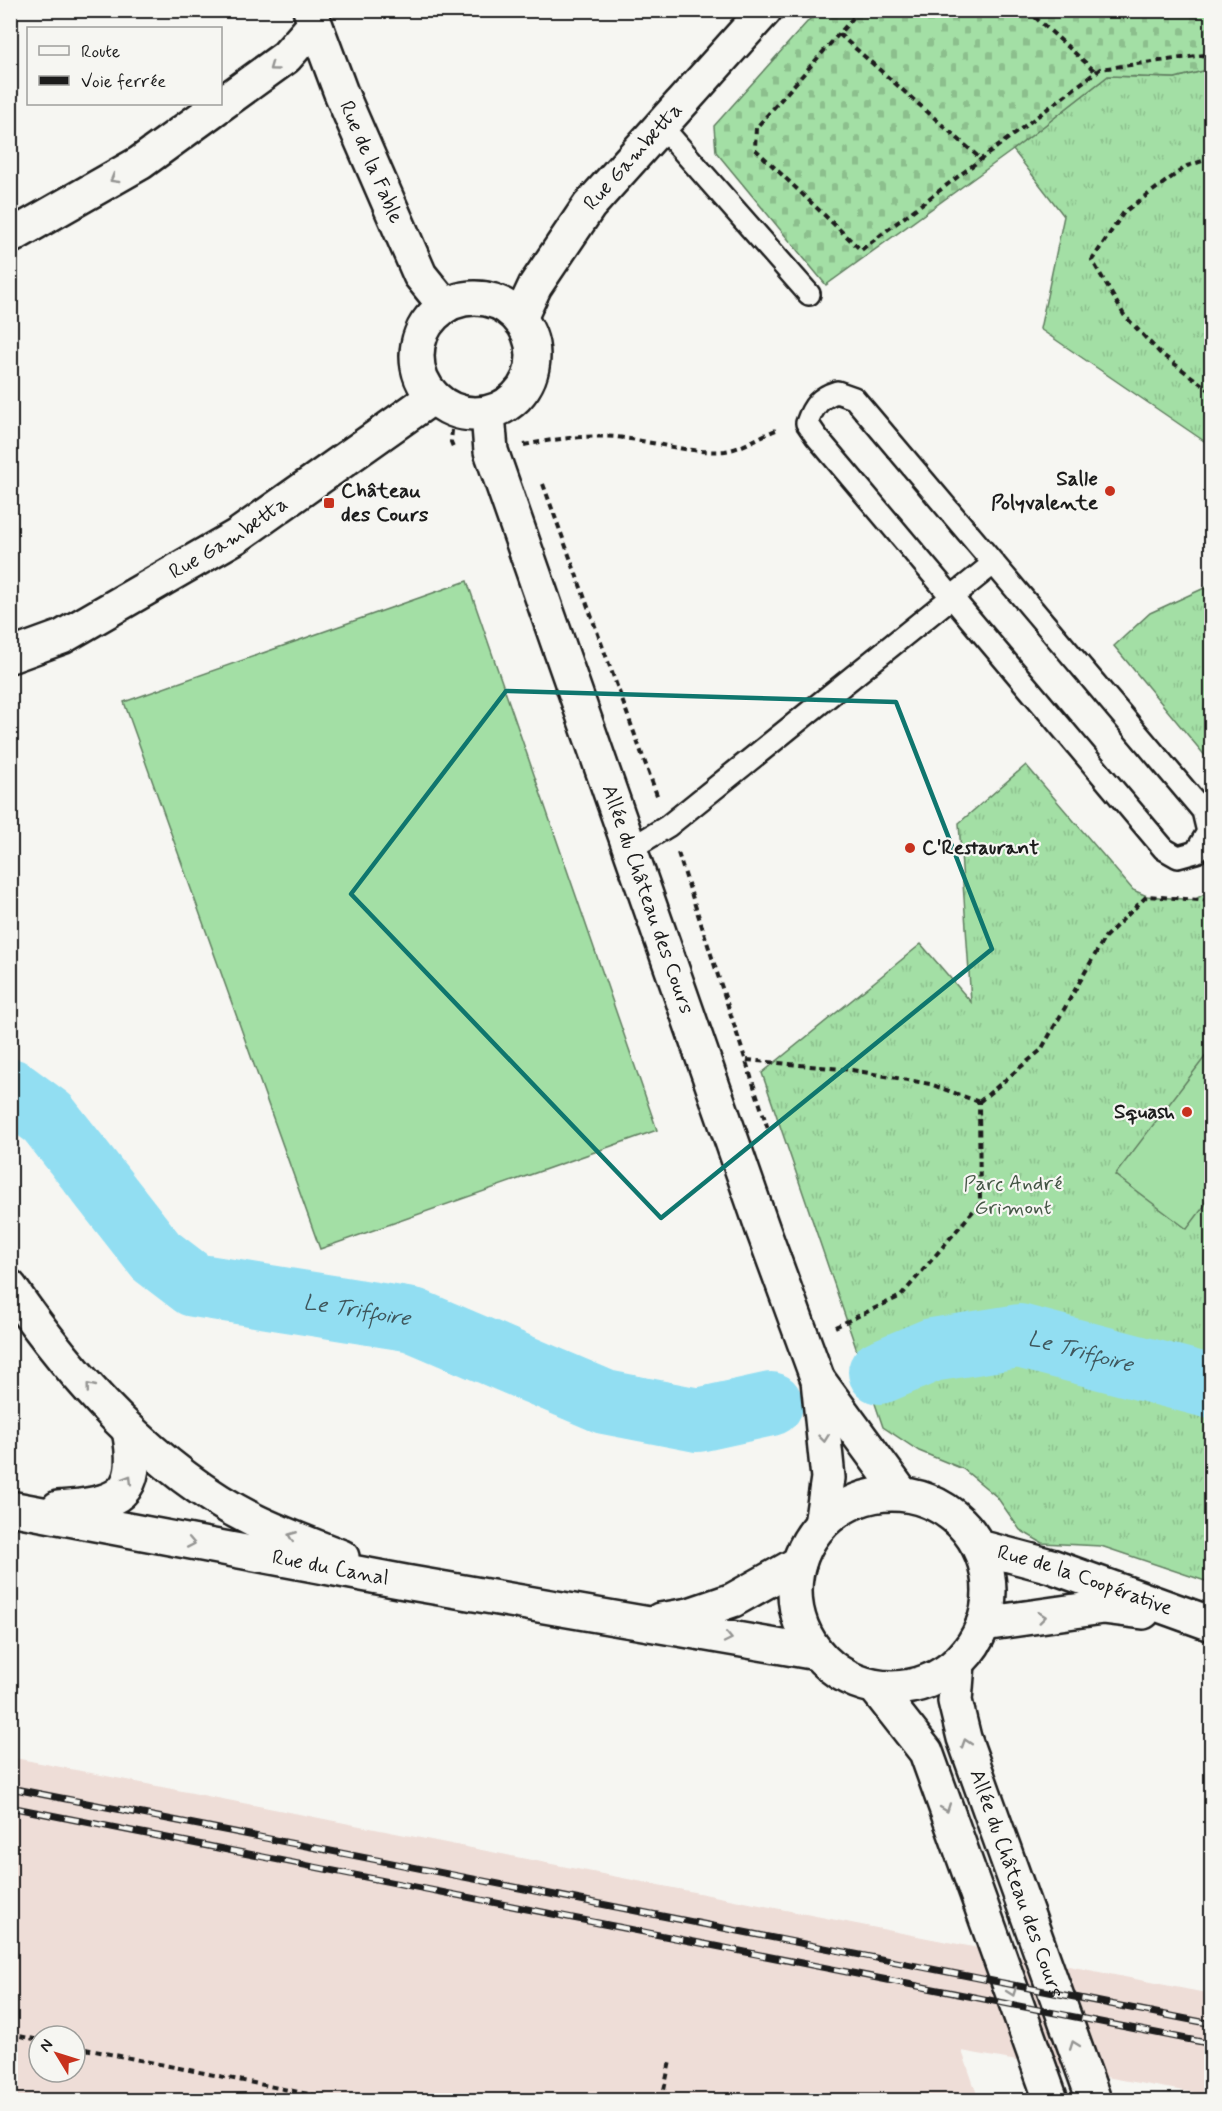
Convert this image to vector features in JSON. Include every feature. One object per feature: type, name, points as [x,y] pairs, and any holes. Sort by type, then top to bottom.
[{"type":"street","name":"Rue Gambetta","points":[[520,318],[535,286],[589,206],[765,10]]},
{"type":"street","points":[[222,103],[286,57],[312,18]]},
{"type":"street","name":"Rue de la Fable","points":[[312,18],[420,275],[445,306]]},
{"type":"street","points":[[10,237],[140,163],[220,105]]},
{"type":"street","points":[[477,297],[495,301],[520,318],[530,335],[535,355],[531,375],[513,402],[488,414],[453,411],[433,397],[420,379],[417,348],[423,329],[445,306],[477,297]]},
{"type":"street","name":"Rue Gambetta","points":[[10,656],[62,637],[237,536],[433,397]]},
{"type":"street","name":"Allée du Château des Cours","points":[[488,414],[491,451],[705,1065],[818,1380],[828,1478],[821,1525]]},
{"type":"street","points":[[10,1287],[96,1395],[129,1430],[186,1478],[252,1520],[405,1582]]},
{"type":"street","name":"Allée du Château des Cours","points":[[818,1380],[903,1494]]},
{"type":"street","points":[[14,1509],[90,1506],[116,1498],[134,1474],[134,1455],[129,1430]]},
{"type":"street","points":[[903,1494],[933,1503],[959,1521],[979,1547],[987,1572],[988,1598],[983,1624],[977,1638],[958,1663],[933,1679],[905,1688],[875,1687],[843,1675],[817,1653],[801,1626],[795,1595],[799,1563],[808,1543],[821,1525],[844,1506],[873,1496],[903,1494]]},
{"type":"street","name":"Rue du Canal","points":[[14,1509],[405,1582],[650,1622],[817,1653]]},
{"type":"street","name":"Rue de la Coopérative","points":[[979,1547],[1051,1566],[1201,1620]]},
{"type":"street","name":"Rue du Canal","points":[[650,1622],[689,1615],[733,1600],[799,1563]]},
{"type":"street","name":"Rue de la Coopérative","points":[[983,1624],[1103,1607],[1201,1620]]},
{"type":"street","name":"Allée du Château des Cours","points":[[958,1663],[955,1701],[964,1738],[1094,2100]]},
{"type":"street","name":"Allée du Château des Cours","points":[[875,1687],[926,1752],[1051,2100]]},
{"type":"lane","points":[[661,126],[809,294]]},
{"type":"lane","points":[[837,392],[854,398],[994,563],[1203,811],[1209,832],[1196,852],[1178,857],[1164,849],[807,423],[812,410],[823,396],[837,392]]},
{"type":"lane","points":[[630,849],[668,826],[994,563]]},
{"type":"path","points":[[860,10],[756,128],[754,149],[861,250],[1100,69],[1212,54]]},
{"type":"path","points":[[1027,10],[1096,72]]},
{"type":"path","points":[[839,34],[981,159]]},
{"type":"path","points":[[1212,158],[1187,166],[1124,212],[1092,260],[1124,315],[1160,353],[1212,392]]},
{"type":"path","points":[[491,451],[555,438],[614,437],[690,449],[725,451],[753,443],[771,432],[807,423]]},
{"type":"path","points":[[979,1102],[1041,1050],[1105,937],[1147,896],[1212,901]]},
{"type":"path","points":[[705,1065],[738,1059],[852,1070],[930,1084],[979,1102]]},
{"type":"path","points":[[804,1341],[901,1296],[980,1203],[979,1102]]},
{"type":"path","points":[[10,2034],[27,2038]]},
{"type":"path","points":[[87,2049],[338,2100]]},
{"type":"path","points":[[662,2100],[670,2061]]},
{"type":"path","points":[[302,2100],[303,2093]]},
{"type":"highlighted area","points":[[506,691],[896,702],[992,949],[661,1218],[351,894]]},
{"type":"shaded area","points":[[10,1757],[1211,1994],[1211,2096],[962,2051],[979,2100],[11,2100]]},
{"type":"green space","points":[[817,11],[1211,11],[1211,69],[1175,78],[1108,76],[1013,150],[826,285],[716,152],[714,126]]},
{"type":"green space","points":[[1211,69],[1211,441],[1207,443],[1040,329],[1064,216],[1013,150],[1108,76],[1175,78]]},
{"type":"green space","points":[[467,581],[657,1130],[320,1249],[124,702]]},
{"type":"green space","points":[[1211,585],[1211,763],[1114,646],[1150,613]]},
{"type":"green space","name":"Parc André Grimont","points":[[1026,765],[1133,890],[1147,896],[1194,900],[1211,890],[1211,1583],[1101,1546],[1042,1543],[1020,1530],[997,1497],[963,1469],[919,1451],[883,1427],[762,1073],[921,944],[971,1002],[959,823]]},
{"type":"green space","name":"Squash","points":[[1211,1049],[1211,1197],[1187,1229],[1115,1175]]},
{"type":"waterway","name":"Le Triffoire","points":[[10,1090],[48,1118],[156,1256],[194,1285],[413,1320],[605,1402],[698,1420],[771,1404]]},
{"type":"waterway","name":"Le Triffoire","points":[[880,1372],[932,1350],[1019,1336],[1212,1387]]},
{"type":"railway","points":[[10,1788],[1212,2024]]},
{"type":"railway","points":[[10,1807],[1212,2044]]},
{"type":"place","name":"Salle Polyvalente","points":[[1110,491]]},
{"type":"place","name":"Château des Cours","points":[[329,503]]},
{"type":"place","name":"C'Restaurant","points":[[910,848]]},
{"type":"place","name":"Squash","points":[[1187,1112]]}]
